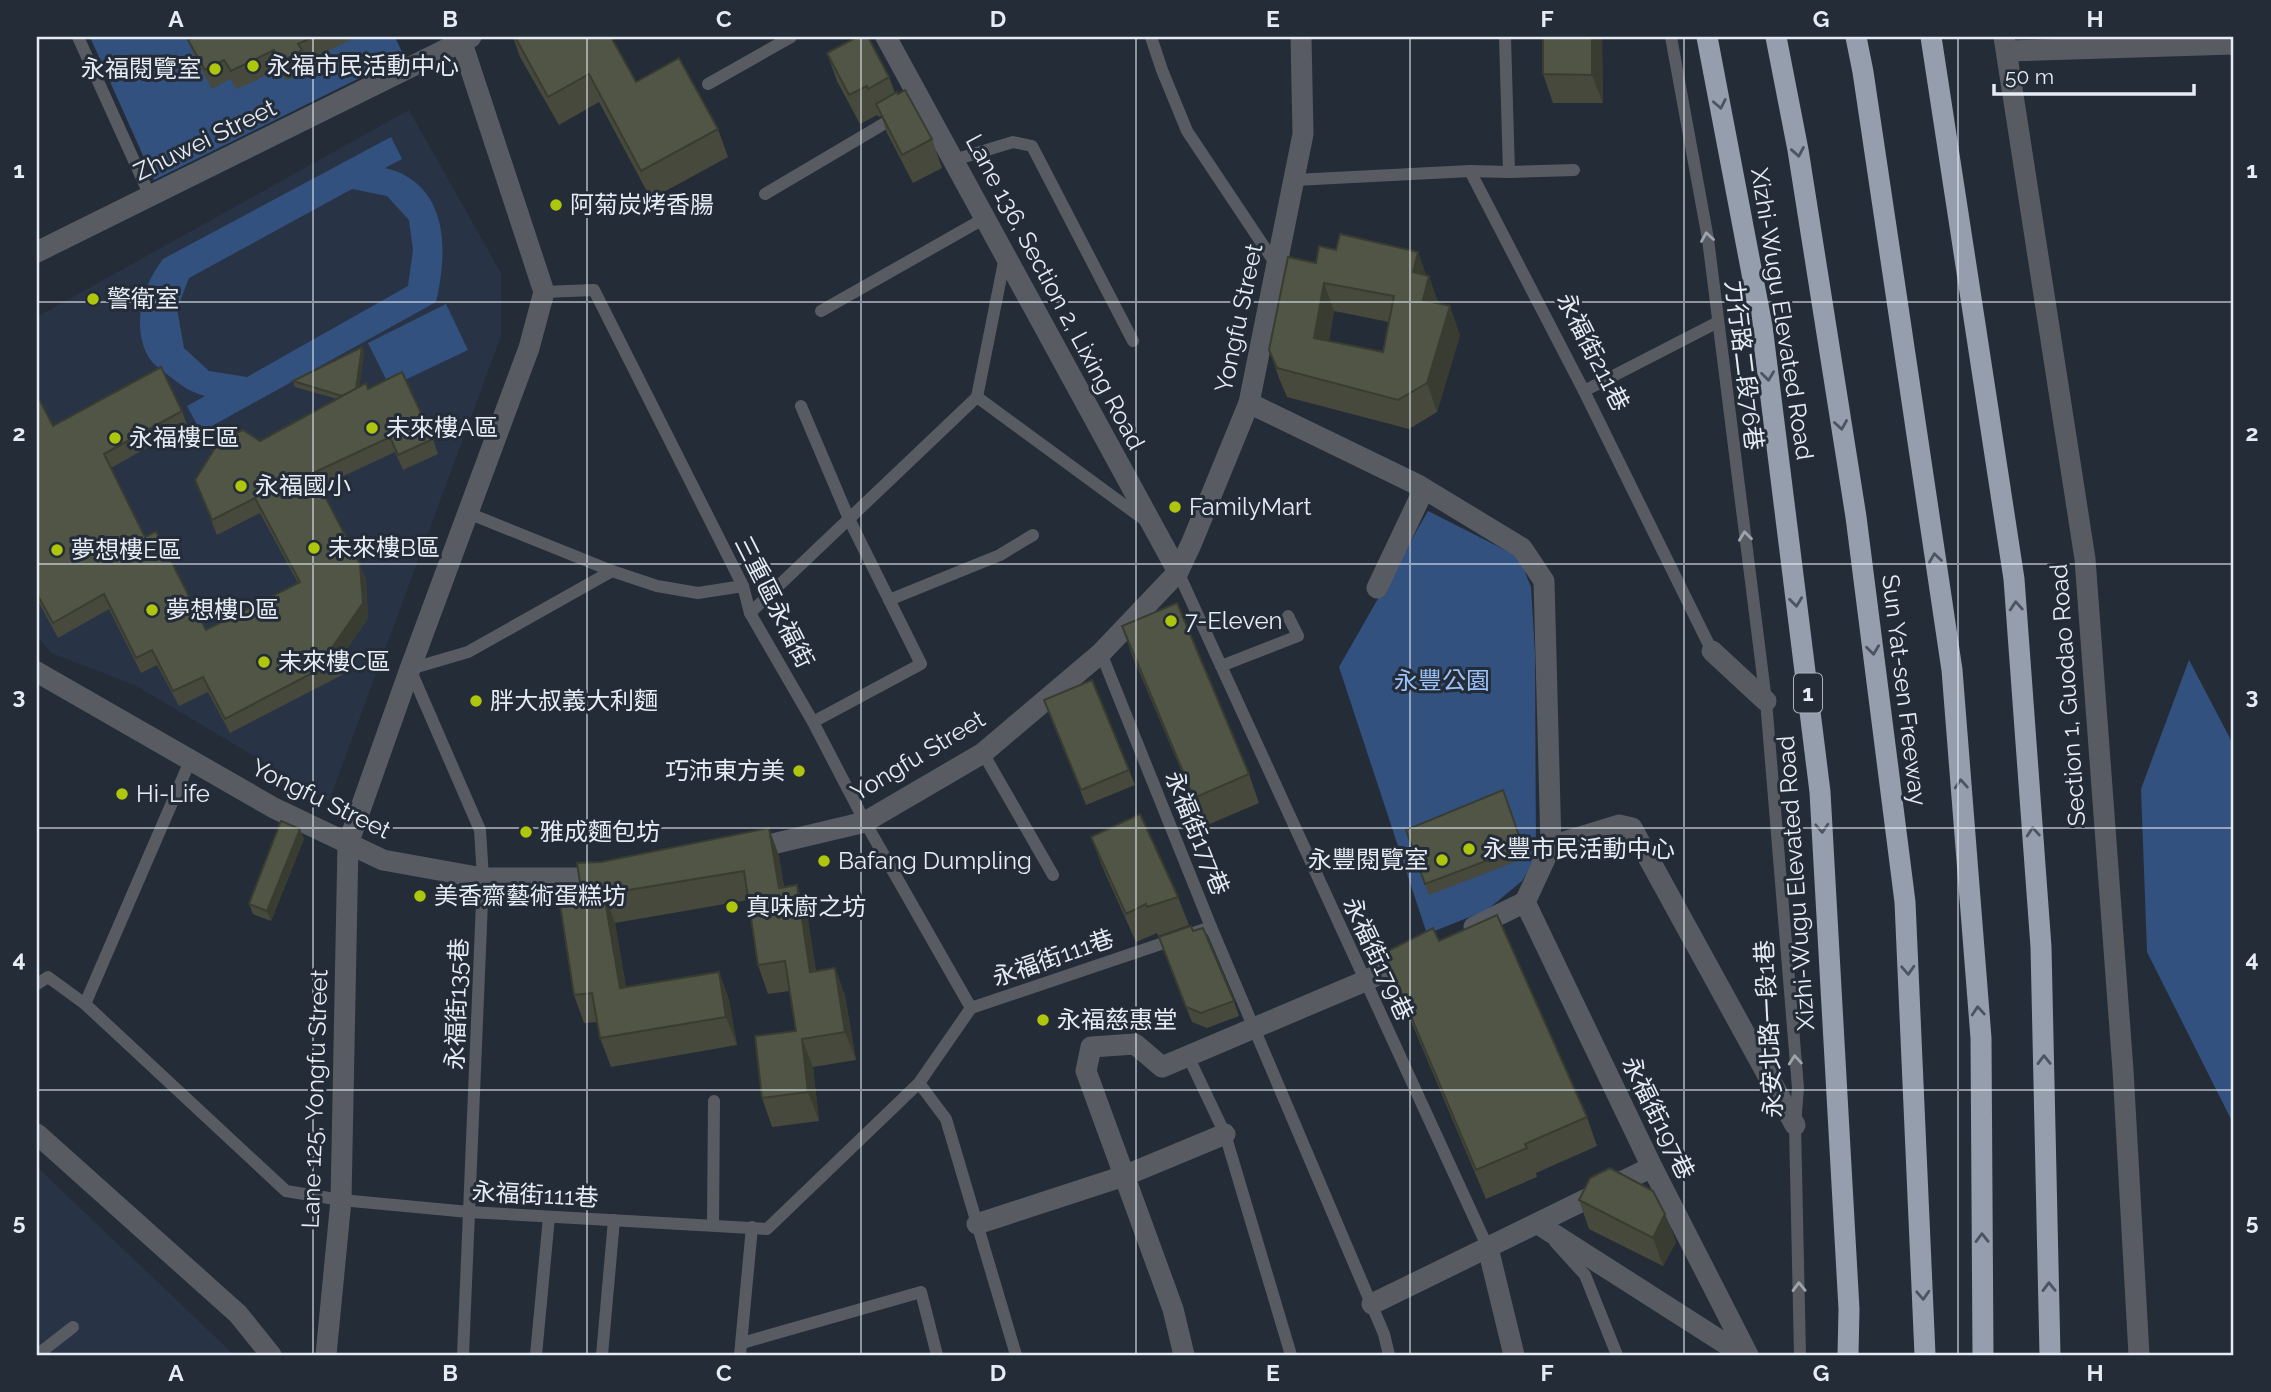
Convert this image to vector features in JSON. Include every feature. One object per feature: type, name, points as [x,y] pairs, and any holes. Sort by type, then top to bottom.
[{"type":"highway","name":"Xizhi-Wugu Elevated Road","points":[[1707,37],[1762,326],[1820,792],[1849,1309],[1848,1355]]},
{"type":"highway","name":"Sun Yat-sen Freeway","points":[[1776,37],[1798,150],[1856,517],[1905,902],[1925,1355]]},
{"type":"highway","name":"Sun Yat-sen Freeway","points":[[1856,37],[1952,670],[1980,1038],[1983,1355]]},
{"type":"highway","points":[[1931,37],[2014,579],[2041,947],[2050,1355]]},
{"type":"street","name":"Lane 136, Section 2, Lixing Road","points":[[886,37],[1178,572]]},
{"type":"street","name":"Yongfu Street","points":[[725,854],[802,838],[864,821],[983,753],[1101,653],[1178,572],[1249,403],[1303,134],[1301,37]]},
{"type":"street","name":"Zhuwei Street","points":[[37,252],[465,38]]},
{"type":"street","points":[[465,38],[544,292]]},
{"type":"street","points":[[2005,44],[2222,41]]},
{"type":"street","name":"Section 1, Guodao Road","points":[[2005,44],[2085,559],[2122,1056],[2139,1355]]},
{"type":"street","name":"Lane 125, Yongfu Street","points":[[326,1355],[341,1200],[348,844],[529,348],[544,292]]},
{"type":"street","points":[[1249,403],[1424,489],[1522,548],[1544,581],[1551,846],[1525,902],[1451,939]]},
{"type":"street","points":[[1377,588],[1424,489]]},
{"type":"street","name":"永福街211巷","points":[[1712,651],[1766,701]]},
{"type":"street","name":"Yongfu Street","points":[[37,672],[274,808],[383,860],[483,878],[622,876]]},
{"type":"street","points":[[1551,846],[1619,825],[1632,828],[1795,1125]]},
{"type":"street","name":"永福街197巷","points":[[1525,902],[1745,1355]]},
{"type":"street","points":[[1184,1355],[1173,1309],[1086,1071],[1091,1047],[1135,1044],[1161,1067],[1365,981],[1427,951]]},
{"type":"street","points":[[37,1134],[238,1314],[271,1355]]},
{"type":"street","points":[[977,1224],[1124,1176],[1225,1134]]},
{"type":"street","points":[[1372,1304],[1652,1167]]},
{"type":"street","points":[[1538,1224],[1745,1355]]},
{"type":"street","points":[[1489,1248],[1514,1355]]},
{"type":"lane","points":[[78,37],[150,196]]},
{"type":"lane","points":[[708,84],[791,37]]},
{"type":"lane","points":[[1151,37],[1161,70],[1187,131],[1278,266]]},
{"type":"lane","points":[[1505,37],[1509,172]]},
{"type":"lane","name":"力行路二段76巷","points":[[1671,37],[1708,239],[1766,701]]},
{"type":"lane","points":[[765,194],[922,102]]},
{"type":"lane","points":[[954,160],[1013,142],[1032,146],[1133,341]]},
{"type":"lane","points":[[1295,180],[1470,171],[1574,170]]},
{"type":"lane","name":"永福街211巷","points":[[1470,171],[1584,391],[1712,651]]},
{"type":"lane","points":[[821,311],[985,218]]},
{"type":"lane","points":[[750,613],[977,397],[1005,255]]},
{"type":"lane","name":"三重區永福街","points":[[544,292],[594,290],[743,586],[750,613],[971,1008]]},
{"type":"lane","points":[[1584,391],[1718,322]]},
{"type":"lane","points":[[977,397],[1152,525]]},
{"type":"lane","points":[[801,406],[849,519],[921,664],[813,722]]},
{"type":"lane","points":[[468,513],[656,586],[698,593],[743,586]]},
{"type":"lane","points":[[889,600],[1000,555],[1032,535]]},
{"type":"lane","points":[[410,669],[468,652],[612,570]]},
{"type":"lane","name":"永福街179巷","points":[[1178,572],[1489,1248]]},
{"type":"lane","points":[[1221,666],[1298,636],[1288,616]]},
{"type":"lane","points":[[1101,653],[1211,927],[1372,1304],[1389,1355]]},
{"type":"lane","name":"永福街177巷","points":[[1101,653],[1254,1028]]},
{"type":"lane","name":"永福街135巷","points":[[410,669],[480,830],[483,878],[463,1355]]},
{"type":"lane","name":"永安北路一段1巷","points":[[1766,701],[1798,1087],[1795,1125],[1800,1355]]},
{"type":"lane","points":[[983,753],[1054,875]]},
{"type":"lane","points":[[85,1004],[190,761]]},
{"type":"lane","name":"永福街111巷","points":[[37,984],[48,978],[85,1004],[286,1191],[341,1200],[469,1212],[767,1229],[919,1083],[971,1008],[1211,927]]},
{"type":"lane","points":[[1188,1056],[1225,1134],[1291,1355]]},
{"type":"lane","points":[[919,1083],[946,1119],[1016,1355]]},
{"type":"lane","points":[[713,1225],[714,1101]]},
{"type":"lane","points":[[536,1355],[549,1217]]},
{"type":"lane","points":[[603,1355],[614,1220]]},
{"type":"lane","points":[[1538,1224],[1585,1275],[1617,1355]]},
{"type":"lane","points":[[752,1227],[741,1349],[921,1292],[937,1355]]},
{"type":"lane","points":[[37,1355],[73,1327]]},
{"type":"shaded area","name":"永福國小","points":[[409,110],[501,273],[501,336],[329,801],[135,685],[51,653],[37,636],[37,317]]},
{"type":"shaded area","points":[[37,1167],[234,1355],[37,1355]]},
{"type":"green space","points":[[90,37],[395,37],[404,56],[154,180]]},
{"type":"green space","points":[[391,137],[402,159],[385,168],[406,176],[431,200],[441,232],[443,250],[436,302],[201,432],[187,406],[205,396],[184,387],[150,359],[140,331],[145,293],[163,259]],"holes":[[[352,189],[387,196],[409,220],[413,250],[408,286],[247,377],[209,371],[184,348],[177,309],[189,278]]]},
{"type":"green space","points":[[446,304],[468,350],[390,387],[368,343]]},
{"type":"green space","name":"永豐公園","points":[[1428,511],[1519,557],[1531,587],[1535,653],[1536,858],[1522,881],[1487,910],[1427,934],[1339,667]]},
{"type":"green space","points":[[2189,660],[2234,746],[2234,1125],[2147,952],[2141,789]]},
{"type":"building","points":[[194,37],[313,37],[298,44],[302,50],[279,63],[274,50],[231,71],[224,60],[205,70],[188,40]]},
{"type":"building","points":[[515,37],[611,37],[636,82],[679,58],[718,129],[641,171],[589,74],[548,97]]},
{"type":"building","points":[[857,37],[868,37],[889,77],[868,89],[867,86],[849,95],[827,53]]},
{"type":"building","points":[[1543,37],[1592,37],[1592,75],[1543,74]]},
{"type":"building","points":[[905,90],[932,139],[902,155],[876,104]]},
{"type":"building","points":[[1340,234],[1418,252],[1413,272],[1429,276],[1423,300],[1450,306],[1427,383],[1398,400],[1277,368],[1269,350],[1288,257],[1316,263],[1319,246],[1336,250]],"holes":[[[1324,283],[1394,296],[1383,352],[1314,338]]]},
{"type":"building","points":[[362,347],[356,389],[342,396],[293,381]]},
{"type":"building","points":[[161,367],[182,411],[104,454],[145,537],[156,531],[206,630],[300,582],[255,498],[212,520],[195,480],[220,440],[243,430],[260,441],[366,383],[368,389],[402,372],[433,439],[398,455],[390,437],[313,473],[360,564],[363,603],[331,649],[337,660],[225,719],[203,677],[173,691],[152,650],[136,658],[104,594],[53,623],[37,594],[37,395],[53,426]]},
{"type":"building","points":[[1177,603],[1249,774],[1194,798],[1122,626]]},
{"type":"building","points":[[1092,680],[1129,770],[1081,790],[1044,700]]},
{"type":"building","name":"永豐市民活動中心","points":[[1503,790],[1523,847],[1425,884],[1406,830]]},
{"type":"building","points":[[1140,814],[1178,897],[1147,907],[1146,904],[1126,914],[1091,837]]},
{"type":"building","points":[[281,821],[300,829],[267,911],[249,904]]},
{"type":"building","points":[[769,828],[779,888],[797,885],[810,972],[835,968],[845,1032],[802,1039],[808,1092],[762,1098],[755,1036],[796,1031],[785,961],[758,965],[744,871],[604,894],[620,988],[719,972],[726,1017],[600,1038],[592,993],[574,995],[559,898],[582,895],[577,863],[601,862]]},
{"type":"building","points":[[1497,915],[1587,1117],[1525,1144],[1527,1148],[1476,1170],[1384,953],[1433,928],[1439,941]]},
{"type":"building","points":[[1191,926],[1193,931],[1203,928],[1234,1001],[1201,1013],[1186,1007],[1159,937]]},
{"type":"building","points":[[1610,1168],[1653,1191],[1665,1214],[1653,1238],[1579,1200],[1590,1178]]},
{"type":"place","name":"永福市民活動中心","points":[[253,66]]},
{"type":"place","name":"永福閱覽室","points":[[215,69]]},
{"type":"place","name":"阿菊炭烤香腸","points":[[556,205]]},
{"type":"place","name":"警衛室","points":[[93,299]]},
{"type":"place","name":"未來樓A區","points":[[372,428]]},
{"type":"place","name":"永福樓E區","points":[[115,438]]},
{"type":"place","name":"永福國小","points":[[241,486]]},
{"type":"place","name":"FamilyMart","points":[[1175,507]]},
{"type":"place","name":"未來樓B區","points":[[314,548]]},
{"type":"place","name":"夢想樓E區","points":[[57,550]]},
{"type":"place","name":"夢想樓D區","points":[[152,610]]},
{"type":"place","name":"7-Eleven","points":[[1171,621]]},
{"type":"place","name":"未來樓C區","points":[[264,662]]},
{"type":"place","name":"胖大叔義大利麵","points":[[476,701]]},
{"type":"place","name":"巧沛東方美","points":[[799,771]]},
{"type":"place","name":"Hi-Life","points":[[122,794]]},
{"type":"place","name":"雅成麵包坊","points":[[526,832]]},
{"type":"place","name":"永豐市民活動中心","points":[[1469,849]]},
{"type":"place","name":"永豐閱覽室","points":[[1442,860]]},
{"type":"place","name":"Bafang Dumpling","points":[[824,861]]},
{"type":"place","name":"美香齋藝術蛋糕坊","points":[[420,896]]},
{"type":"place","name":"真味廚之坊","points":[[732,907]]},
{"type":"place","name":"永福慈惠堂","points":[[1043,1020]]}]
